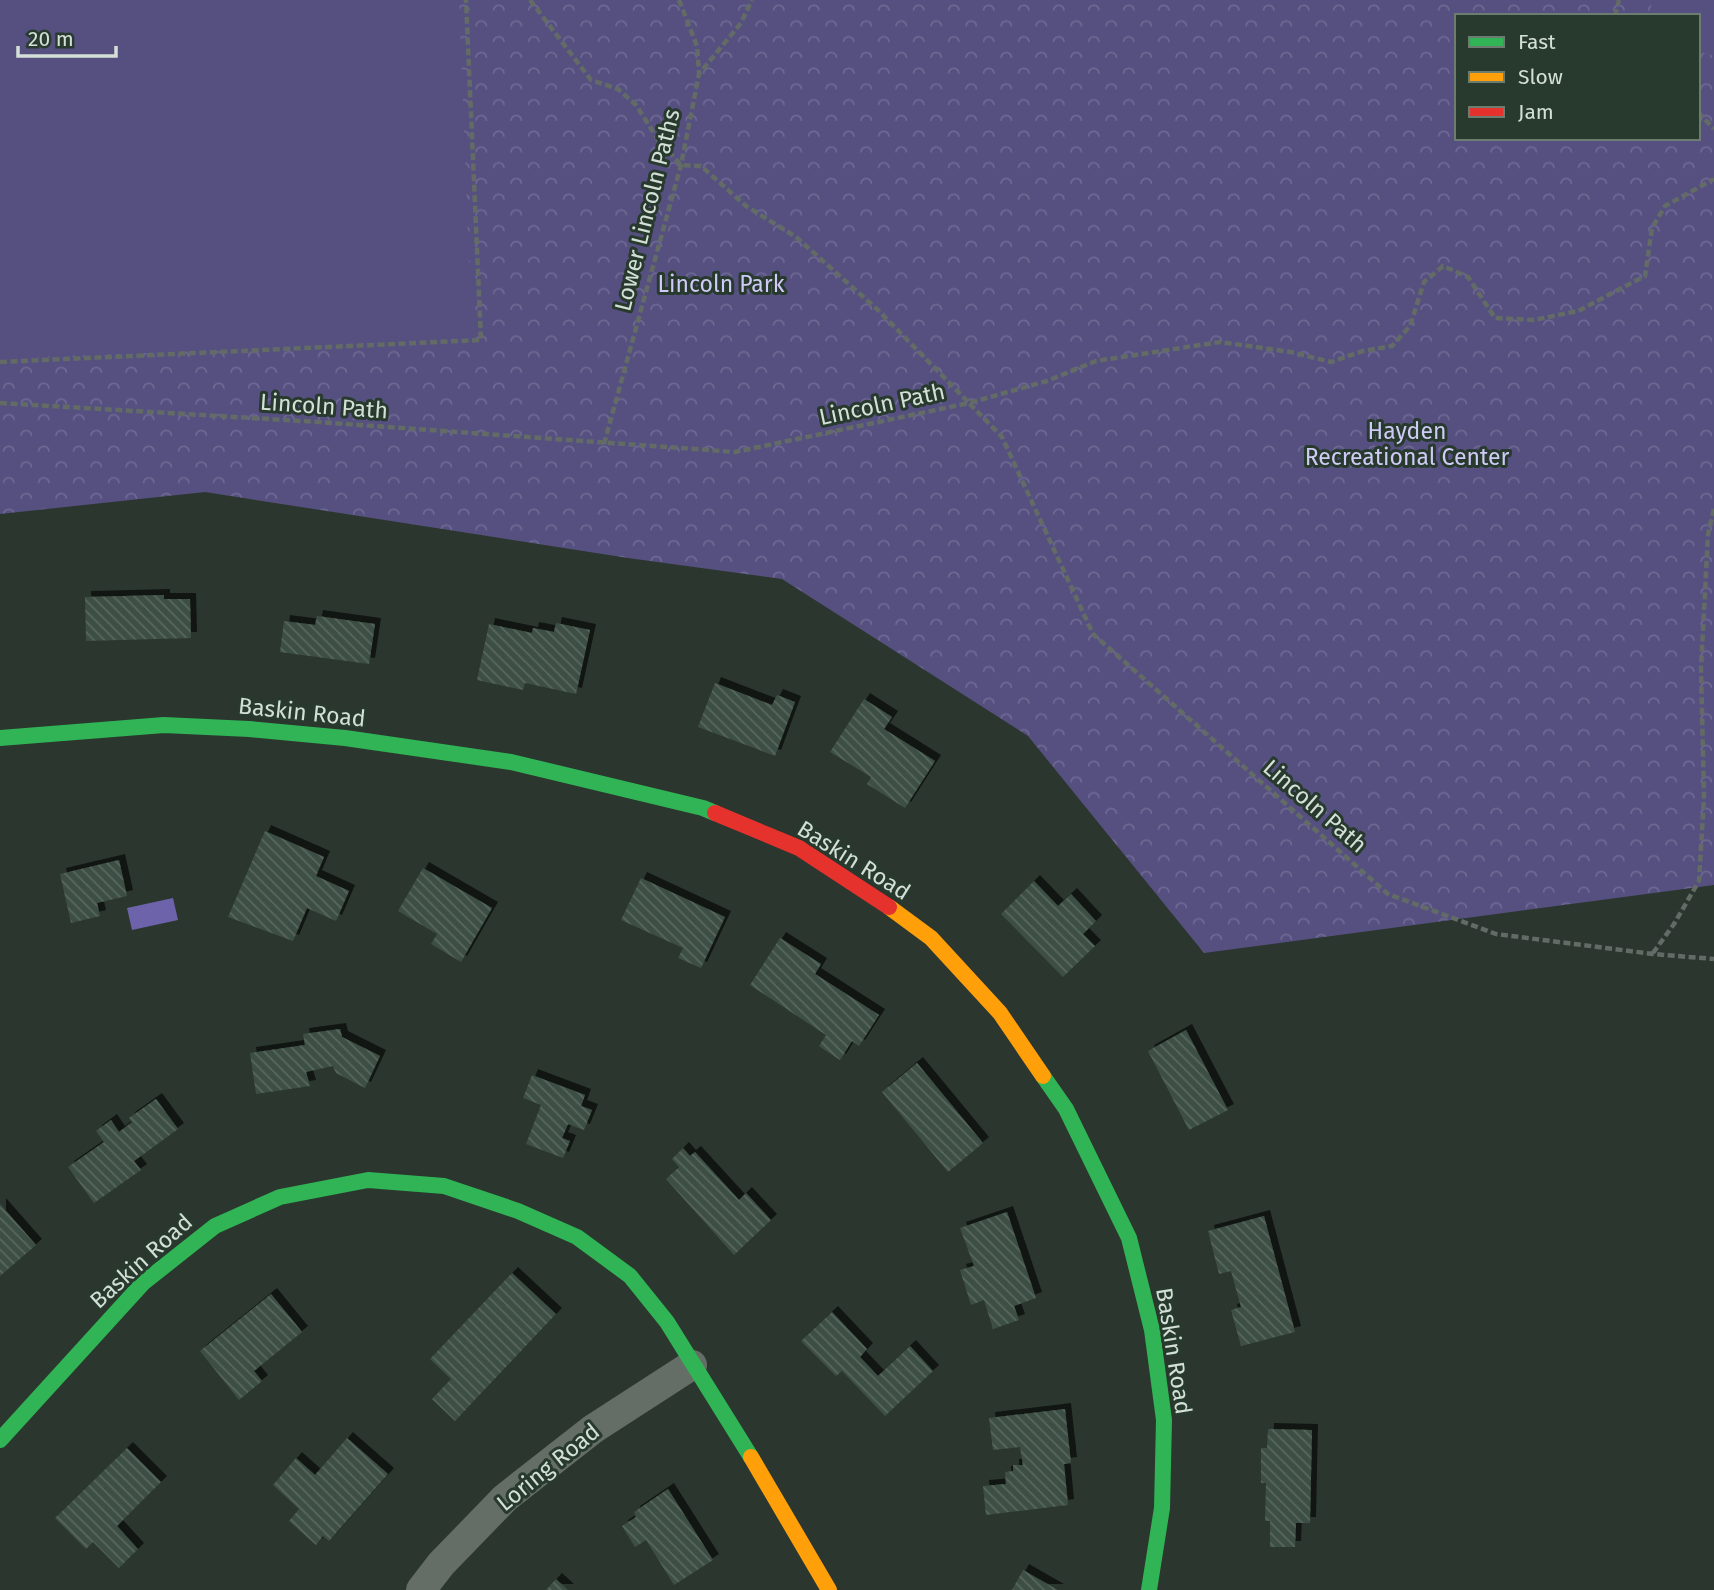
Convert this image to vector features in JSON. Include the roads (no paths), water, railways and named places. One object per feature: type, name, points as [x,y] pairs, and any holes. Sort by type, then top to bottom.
[{"type":"street","name":"Baskin Road","points":[[0,738],[164,725],[345,738],[511,762],[703,808],[799,848],[874,895],[931,938],[1000,1013],[1066,1109],[1129,1238],[1152,1330],[1164,1420],[1162,1508],[1149,1590]]},
{"type":"street","name":"Baskin Road","points":[[0,1440],[97,1331],[144,1283],[215,1226],[281,1197],[368,1180],[444,1186],[518,1211],[577,1237],[630,1276],[667,1322],[830,1590]]},
{"type":"street","name":"Loring Road","points":[[421,1590],[441,1564],[505,1498],[593,1429],[692,1365]]},
{"type":"park label","name":"Lincoln Park","points":[[721,284]]},
{"type":"park label","name":"Hayden Recreational Center","points":[[1407,444]]}]
